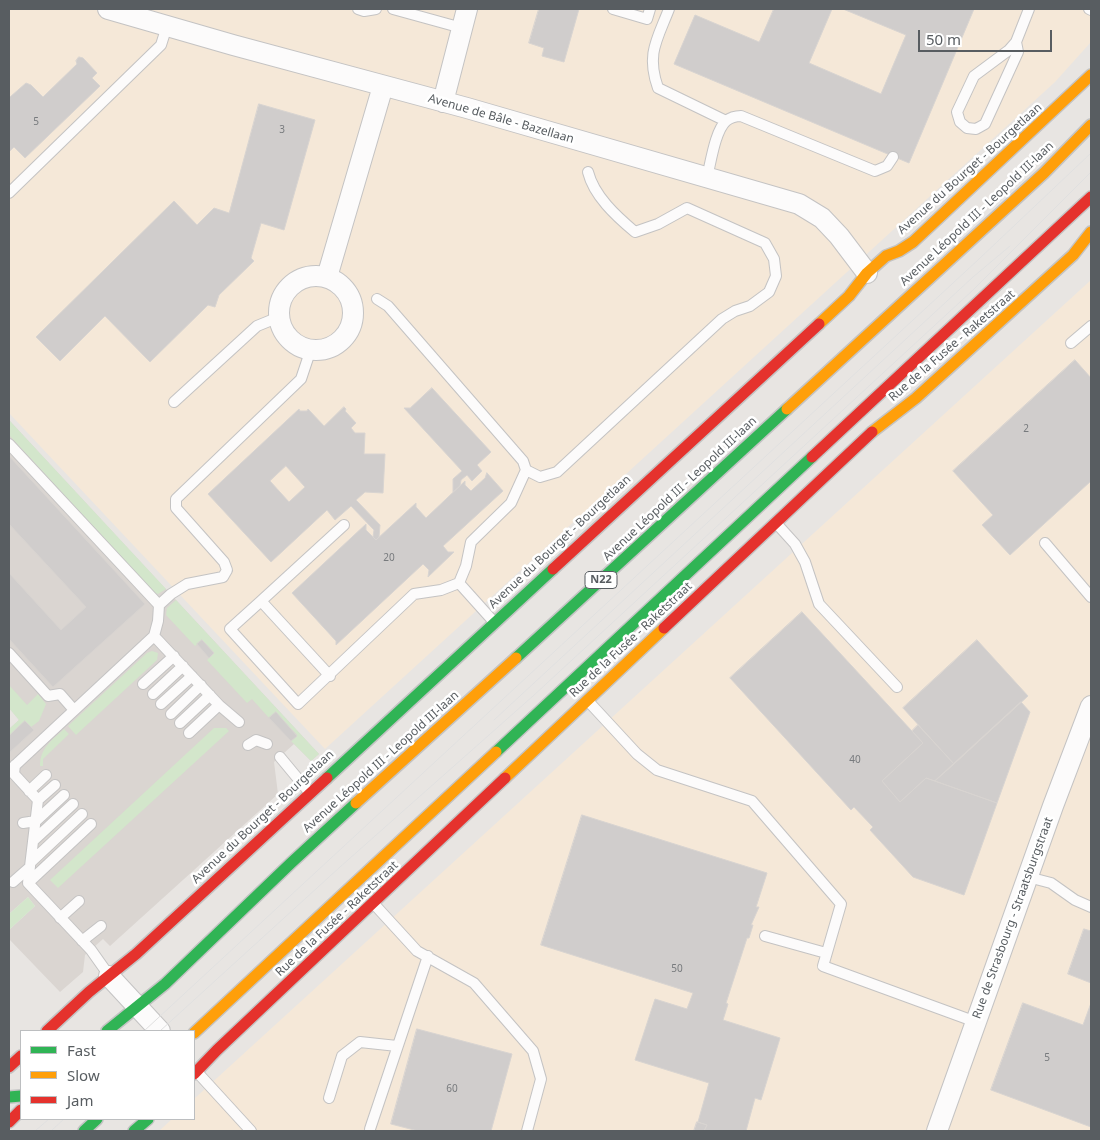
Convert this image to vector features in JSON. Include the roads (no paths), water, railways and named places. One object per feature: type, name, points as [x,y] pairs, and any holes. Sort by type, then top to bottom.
[{"type":"street","name":"Avenue de Bâle - Bazellaan","points":[[108,9],[799,204],[822,218],[839,236],[867,273]]},
{"type":"street","points":[[442,102],[465,18]]},
{"type":"street","name":"Avenue du Bourget - Bourgetlaan","points":[[48,1030],[89,992],[136,954],[849,296],[867,273],[886,256],[899,251],[913,242],[1091,75]]},
{"type":"street","points":[[326,277],[383,86]]},
{"type":"street","name":"Avenue Léopold III - Leopold III-laan","points":[[108,1030],[165,984],[291,862],[712,479],[1044,173],[1091,125]]},
{"type":"street","points":[[195,1032],[1091,198]]},
{"type":"street","name":"Rue de la Fusée - Raketstraat","points":[[195,1071],[873,430],[916,398],[957,362],[1090,238]]},
{"type":"street","points":[[315,276],[326,277],[338,283],[347,293],[352,305],[353,315],[351,325],[340,341],[331,347],[321,350],[299,346],[290,339],[283,329],[279,317],[280,305],[284,294],[302,278],[315,276]]},
{"type":"street","name":"Rue de Strasbourg - Straatsburgstraat","points":[[937,1131],[1091,706]]},
{"type":"street","points":[[109,976],[159,1030]]},
{"type":"street","points":[[9,1067],[20,1057]]},
{"type":"street","points":[[9,1122],[20,1111]]},
{"type":"street","points":[[84,1131],[96,1120]]},
{"type":"street","points":[[134,1131],[147,1120]]},
{"type":"lane","points":[[358,9],[376,9]]},
{"type":"lane","points":[[393,9],[465,18]]},
{"type":"lane","points":[[613,9],[647,19],[650,9]]},
{"type":"lane","points":[[669,9],[652,54],[653,72],[658,88],[726,121]]},
{"type":"lane","points":[[1016,42],[1018,52],[985,124],[976,129],[967,128],[960,122],[957,112],[974,76],[1009,50],[1016,42],[1027,9]]},
{"type":"lane","points":[[9,193],[161,45],[168,26]]},
{"type":"lane","points":[[707,177],[720,131],[726,121],[733,117],[741,116],[875,171],[887,166],[893,157]]},
{"type":"lane","points":[[526,470],[540,477],[557,472],[722,320],[735,311],[750,306],[768,292],[776,276],[774,260],[765,243],[687,208],[658,224],[635,232],[597,193],[588,172]]},
{"type":"lane","points":[[377,299],[388,306],[426,348],[523,461],[526,470],[511,504],[471,542],[466,566],[459,584]]},
{"type":"lane","points":[[174,402],[257,326],[279,317]]},
{"type":"lane","points":[[1071,343],[1091,326]]},
{"type":"lane","points":[[38,800],[14,774],[12,768],[154,636],[158,621],[159,605],[171,594],[187,584],[223,577],[227,570],[224,562],[176,508],[176,499],[301,379],[311,349]]},
{"type":"lane","points":[[9,444],[159,605]]},
{"type":"lane","points":[[775,522],[795,544],[805,562],[819,604],[898,687]]},
{"type":"lane","points":[[344,525],[230,628],[298,704],[330,676],[414,594],[441,590],[459,584]]},
{"type":"lane","points":[[1044,543],[1091,596]]},
{"type":"lane","points":[[459,584],[494,622]]},
{"type":"lane","points":[[261,601],[330,676]]},
{"type":"lane","points":[[154,636],[219,705],[239,722]]},
{"type":"lane","points":[[9,653],[48,696],[60,694],[74,710]]},
{"type":"lane","points":[[143,684],[174,656]]},
{"type":"lane","points":[[152,694],[183,666]]},
{"type":"lane","points":[[161,704],[192,676]]},
{"type":"lane","points":[[170,714],[201,686]]},
{"type":"lane","points":[[180,723],[210,695]]},
{"type":"lane","points":[[588,700],[637,754],[658,770],[752,801],[841,904],[823,966],[976,1022]]},
{"type":"lane","points":[[189,733],[219,705]]},
{"type":"lane","points":[[248,745],[256,740],[267,744]]},
{"type":"lane","points":[[280,757],[310,793]]},
{"type":"lane","points":[[29,791],[46,775]]},
{"type":"lane","points":[[55,785],[38,800],[28,883],[82,941],[109,976]]},
{"type":"lane","points":[[23,823],[36,821],[64,795]]},
{"type":"lane","points":[[33,841],[73,804]]},
{"type":"lane","points":[[13,882],[82,814]]},
{"type":"lane","points":[[28,883],[91,824]]},
{"type":"lane","points":[[1028,877],[1052,883],[1075,900],[1091,908]]},
{"type":"lane","points":[[60,918],[79,901]]},
{"type":"lane","points":[[373,903],[417,951],[474,983],[533,1051],[541,1079],[527,1131]]},
{"type":"lane","points":[[82,941],[102,926]]},
{"type":"lane","points":[[765,936],[826,953]]},
{"type":"lane","points":[[370,1129],[428,956]]},
{"type":"lane","points":[[329,1098],[342,1056],[360,1042],[397,1046]]},
{"type":"lane","points":[[195,1071],[251,1131]]},
{"type":"tram line","points":[[145,1030],[979,259],[1091,153]]},
{"type":"tram line","points":[[161,1030],[340,867],[533,696],[973,290],[1091,172]]},
{"type":"tram line","points":[[494,720],[973,277],[1010,246]]},
{"type":"tram line","points":[[35,1131],[48,1120]]},
{"type":"tram line","points":[[51,1131],[63,1120]]}]
